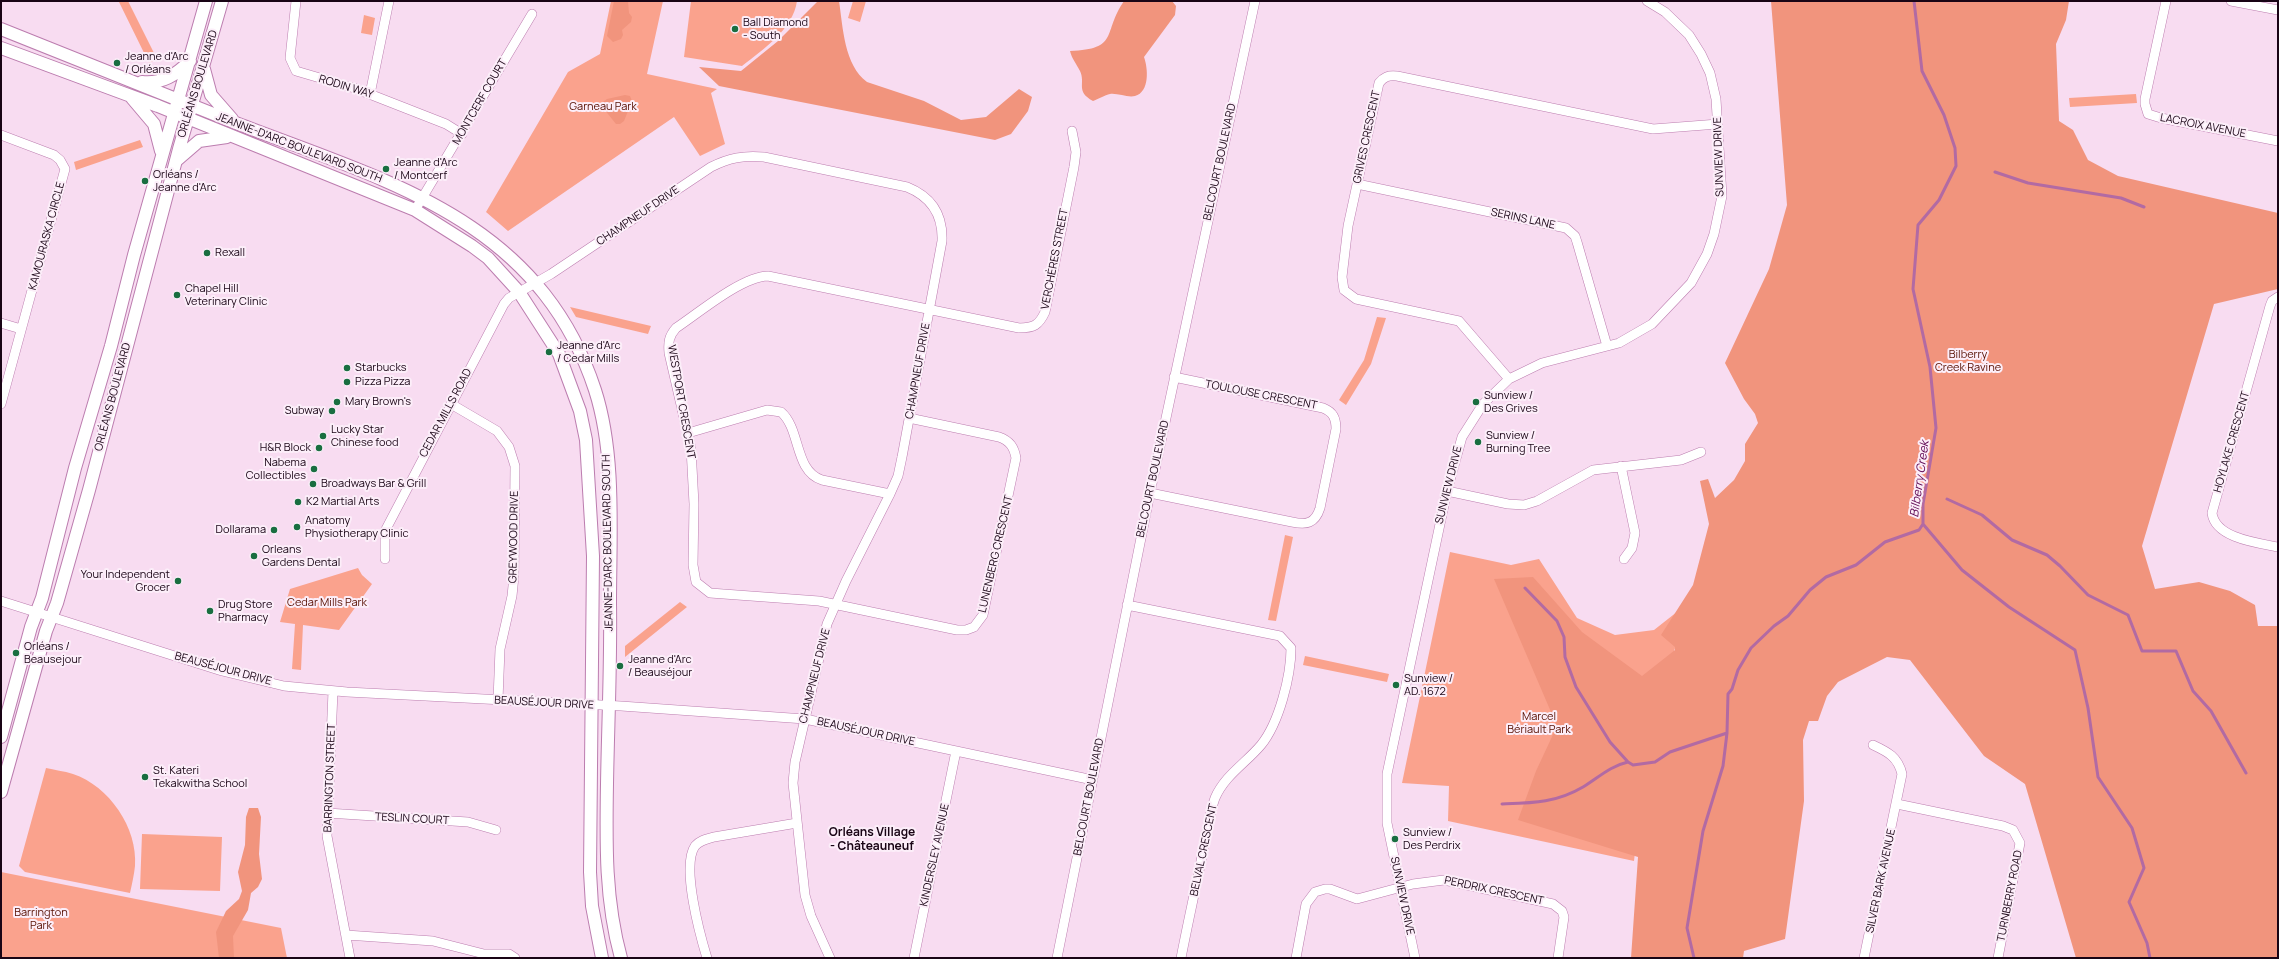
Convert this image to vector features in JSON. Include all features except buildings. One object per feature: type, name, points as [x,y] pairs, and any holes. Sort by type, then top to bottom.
[{"type":"main road","name":"ORLÉANS BOULEVARD","points":[[1,737],[60,533],[75,468],[120,313],[162,156],[206,1]]},
{"type":"main road","name":"ORLÉANS BOULEVARD","points":[[1,792],[83,512],[175,163],[204,68],[222,1]]},
{"type":"main road","name":"JEANNE-D'ARC BOULEVARD SOUTH","points":[[1,29],[423,197],[494,243],[535,283],[554,309],[576,346],[594,390],[605,437],[608,474],[610,557],[607,883],[614,934],[621,958]]},
{"type":"main road","name":"JEANNE-D'ARC BOULEVARD SOUTH","points":[[1,48],[128,95],[234,138],[350,182],[415,210],[472,246],[488,258],[519,292],[559,354],[578,405],[586,440],[593,556],[590,705],[590,872],[592,906],[602,958]]},
{"type":"main road","points":[[132,80],[154,82],[161,81],[175,75],[190,61]]},
{"type":"main road","points":[[204,68],[211,95],[222,110],[236,123]]},
{"type":"main road","points":[[128,95],[154,124],[160,140],[162,156]]},
{"type":"main road","points":[[175,163],[190,147],[199,141],[211,138],[234,138]]},
{"type":"main road","points":[[105,364],[121,368]]},
{"type":"street","name":"RODIN WAY","points":[[296,1],[290,58],[296,71],[370,94],[446,124],[462,134]]},
{"type":"street","points":[[370,94],[389,1]]},
{"type":"street","name":"BELCOURT BOULEVARD","points":[[1056,958],[1174,378],[1255,1]]},
{"type":"street","name":"SUNVIEW DRIVE","points":[[1415,958],[1387,824],[1387,774],[1446,491],[1455,455],[1469,422],[1483,404],[1509,379],[1542,363],[1619,343],[1660,317],[1691,283],[1707,254],[1714,234],[1722,196],[1718,124],[1714,86],[1701,54],[1681,27],[1657,3],[1647,1]]},
{"type":"street","name":"LACROIX AVENUE","points":[[2166,1],[2145,99],[2148,114],[2161,118],[2278,141]]},
{"type":"street","points":[[2231,1],[2278,10]]},
{"type":"street","name":"MONTCERF COURT","points":[[415,210],[462,134],[532,14]]},
{"type":"street","name":"GRIVES CRESCENT","points":[[1509,379],[1459,321],[1356,299],[1344,290],[1342,278],[1344,252],[1376,90],[1383,78],[1390,76],[1653,129],[1718,124]]},
{"type":"street","name":"VERCHÈRES STREET","points":[[929,310],[1019,328],[1029,328],[1040,322],[1045,312],[1074,167],[1076,152],[1072,131]]},
{"type":"street","name":"KAMOURASKA CIRCLE","points":[[1,134],[54,155],[60,160],[65,169],[1,404]]},
{"type":"street","name":"CHAMPNEUF DRIVE","points":[[535,283],[711,167],[732,158],[753,156],[908,187],[928,199],[935,209],[942,229],[929,310],[899,469],[890,494],[835,604],[822,644],[793,783],[796,823],[805,895],[811,916],[830,958]]},
{"type":"street","name":"SERINS LANE","points":[[1357,184],[1566,228],[1571,231],[1577,242],[1607,346]]},
{"type":"street","name":"WESTPORT CRESCENT","points":[[835,604],[780,597],[710,593],[696,582],[693,565],[694,504],[688,433],[668,343],[671,334],[676,328],[750,279],[760,276],[777,277],[929,310]]},
{"type":"street","name":"CEDAR MILLS ROAD","points":[[385,559],[385,531],[504,304],[519,292],[535,283]]},
{"type":"street","name":"HOYLAKE CRESCENT","points":[[2278,297],[2270,306],[2212,513],[2213,521],[2221,529],[2238,537],[2278,547]]},
{"type":"street","points":[[1,323],[21,329]]},
{"type":"street","name":"TOULOUSE CRESCENT","points":[[1150,494],[1304,524],[1315,519],[1320,508],[1336,428],[1336,421],[1332,414],[1323,408],[1174,378]]},
{"type":"street","name":"GREYWOOD DRIVE","points":[[451,404],[497,431],[509,447],[515,466],[514,576],[512,596],[500,649],[498,700]]},
{"type":"street","points":[[688,433],[767,410],[780,412],[792,425],[804,463],[813,475],[822,480],[890,494]]},
{"type":"street","name":"LUNENBERG CRESCENT","points":[[835,604],[957,630],[966,630],[974,627],[983,615],[1015,465],[1015,450],[1011,443],[999,437],[909,418]]},
{"type":"street","points":[[1446,491],[1508,504],[1524,505],[1537,501],[1593,470],[1681,460],[1701,452]]},
{"type":"street","points":[[1621,466],[1635,532],[1632,548],[1624,559]]},
{"type":"street","name":"BEAUSÉJOUR DRIVE","points":[[1,601],[222,672],[284,686],[333,691],[608,706],[805,720],[1093,780]]},
{"type":"street","name":"BELVAL CRESCENT","points":[[1127,605],[1280,636],[1290,648],[1291,657],[1282,700],[1272,727],[1261,745],[1232,772],[1216,797],[1181,958]]},
{"type":"street","name":"BARRINGTON STREET","points":[[333,691],[327,836],[331,865],[350,958]]},
{"type":"street","name":"SILVER BARK AVENUE","points":[[1864,958],[1902,774],[1899,762],[1891,754],[1873,745]]},
{"type":"street","name":"KINDERSLEY AVENUE","points":[[914,958],[956,751]]},
{"type":"street","name":"TURNBERRY ROAD","points":[[1897,804],[2008,827],[2013,830],[2020,843],[1998,958]]},
{"type":"street","name":"TESLIN COURT","points":[[327,813],[468,822],[496,830]]},
{"type":"street","points":[[707,958],[694,901],[690,859],[696,846],[702,840],[714,837],[796,823]]},
{"type":"street","name":"PERDRIX CRESCENT","points":[[1296,958],[1306,904],[1315,892],[1330,889],[1357,899],[1437,880],[1444,880],[1553,904],[1562,911],[1564,917],[1558,958]]},
{"type":"street","points":[[346,935],[432,941],[484,954],[509,954],[515,958]]},
{"type":"green space","points":[[128,1],[157,59],[149,63],[119,2]]},
{"type":"green space","name":"Garneau Park","points":[[611,1],[663,1],[647,74],[717,89],[711,93],[725,144],[700,156],[674,117],[508,231],[486,212],[568,72],[600,54]]},
{"type":"green space","points":[[614,1],[628,1],[629,13],[632,17],[631,22],[622,30],[623,35],[621,39],[613,42],[607,36]]},
{"type":"green space","name":"Ball Diamond - South","points":[[691,1],[797,1],[790,21],[784,29],[776,38],[742,66],[684,57]]},
{"type":"green space","points":[[818,1],[839,1],[849,56],[859,75],[867,82],[924,101],[961,120],[986,117],[1019,89],[1032,97],[1028,111],[1011,134],[995,140],[719,86],[699,67],[741,71],[778,41]]},
{"type":"green space","points":[[853,1],[866,1],[860,22],[848,18]]},
{"type":"green space","points":[[1124,1],[1172,1],[1176,6],[1175,15],[1144,57],[1147,79],[1140,94],[1135,96],[1126,96],[1110,94],[1093,101],[1084,94],[1082,87],[1082,76],[1070,51],[1086,50],[1103,43],[1108,37],[1117,12]]},
{"type":"green space","name":"Bilberry Creek Ravine","points":[[1771,1],[2069,1],[2066,20],[2056,44],[2059,121],[2073,130],[2088,160],[2118,176],[2278,213],[2278,289],[2214,304],[2142,546],[2155,589],[2199,582],[2230,591],[2255,605],[2258,626],[2278,626],[2278,958],[2076,958],[2025,784],[1984,756],[1910,660],[1887,657],[1838,682],[1827,696],[1818,721],[1809,721],[1803,740],[1804,801],[1785,939],[1744,951],[1743,958],[1631,958],[1638,857],[1518,820],[1536,771],[1557,726],[1494,579],[1533,577],[1582,632],[1642,676],[1675,650],[1675,647],[1661,635],[1693,585],[1709,524],[1700,481],[1708,479],[1715,498],[1734,480],[1745,461],[1745,444],[1758,423],[1755,414],[1744,399],[1725,363],[1769,269],[1787,205]]},
{"type":"green space","points":[[364,15],[375,18],[372,35],[361,33]]},
{"type":"green space","points":[[2136,94],[2137,103],[2070,107],[2069,98]]},
{"type":"green space","points":[[625,95],[630,96],[632,101],[624,121],[620,124],[616,124],[600,104],[607,99]]},
{"type":"green space","points":[[140,140],[143,147],[76,170],[74,162]]},
{"type":"green space","points":[[570,307],[651,326],[648,334],[576,317]]},
{"type":"green space","points":[[1377,317],[1386,318],[1371,364],[1346,405],[1339,400],[1364,360]]},
{"type":"green space","points":[[1285,535],[1293,537],[1276,621],[1268,620]]},
{"type":"green space","name":"Marcel Bériault Park","points":[[1450,552],[1511,565],[1539,559],[1577,618],[1615,635],[1654,630],[1687,604],[1647,751],[1634,861],[1448,821],[1449,786],[1402,783]]},
{"type":"green space","name":"Cedar Mills Park","points":[[358,568],[362,575],[372,584],[339,630],[303,625],[301,670],[292,669],[295,624],[280,622],[290,589]]},
{"type":"green space","points":[[680,602],[687,607],[625,657],[625,646]]},
{"type":"green space","points":[[1305,656],[1389,674],[1387,682],[1303,665]]},
{"type":"green space","points":[[46,768],[70,773],[86,780],[109,798],[119,810],[132,837],[135,852],[134,876],[130,893],[25,872],[19,866]]},
{"type":"green space","points":[[249,808],[258,808],[261,817],[259,854],[262,879],[258,887],[251,893],[248,910],[233,936],[234,958],[219,958],[216,932],[226,911],[239,899],[242,891],[238,872],[245,845],[246,817]]},
{"type":"green space","points":[[142,834],[222,837],[220,891],[140,889]]},
{"type":"green space","name":"Barrington Park","points":[[1,872],[281,928],[287,958],[1,958]]},
{"type":"waterway","name":"Bilberry Creek","points":[[1914,1],[1922,71],[1944,115],[1955,148],[1956,166],[1939,200],[1918,225],[1913,289],[1930,367],[1936,428],[1923,504],[1923,524],[1962,570],[2009,607],[2075,650],[2088,708],[2098,777],[2132,828],[2144,868],[2129,902],[2147,943],[2150,958]]},
{"type":"waterway","points":[[1995,172],[2028,183],[2121,198],[2144,207]]},
{"type":"waterway","points":[[1947,499],[1982,515],[2012,540],[2047,555],[2060,566],[2088,595],[2128,615],[2142,651],[2176,651],[2193,691],[2211,711],[2246,773]]},
{"type":"waterway","points":[[1694,958],[1687,928],[1703,831],[1723,766],[1727,733],[1728,694],[1732,689],[1738,670],[1751,648],[1774,626],[1788,616],[1810,590],[1826,577],[1856,565],[1885,542],[1919,530],[1923,524]]},
{"type":"waterway","points":[[1525,588],[1557,621],[1564,637],[1565,657],[1576,687],[1610,742],[1628,762],[1633,765],[1655,762],[1670,752],[1727,733]]},
{"type":"waterway","points":[[1502,804],[1544,801],[1563,796],[1583,787],[1610,769],[1628,762]]},
{"type":"place","name":"Ball Diamond - South","points":[[735,29]]},
{"type":"place","name":"Jeanne d'Arc / Orléans","points":[[117,63]]},
{"type":"place","name":"Jeanne d'Arc / Montcerf","points":[[386,169]]},
{"type":"place","name":"Orléans / Jeanne d'Arc","points":[[145,181]]},
{"type":"place","name":"Rexall","points":[[207,253]]},
{"type":"place","name":"Chapel Hill Veterinary Clinic","points":[[177,295]]},
{"type":"place","name":"Jeanne d'Arc / Cedar Mills","points":[[549,352]]},
{"type":"place","name":"Starbucks","points":[[347,368]]},
{"type":"place","name":"Pizza Pizza","points":[[347,382]]},
{"type":"place","name":"Mary Brown's","points":[[337,402]]},
{"type":"place","name":"Sunview / Des Grives","points":[[1476,402]]},
{"type":"place","name":"Subway","points":[[332,411]]},
{"type":"place","name":"Lucky Star Chinese food","points":[[323,436]]},
{"type":"place","name":"Sunview / Burning Tree","points":[[1478,442]]},
{"type":"place","name":"H&R Block","points":[[319,448]]},
{"type":"place","name":"Nabema Collectibles","points":[[314,469]]},
{"type":"place","name":"Broadways Bar & Grill","points":[[313,484]]},
{"type":"place","name":"K2 Martial Arts","points":[[298,502]]},
{"type":"place","name":"Anatomy Physiotherapy Clinic","points":[[297,527]]},
{"type":"place","name":"Dollarama","points":[[274,530]]},
{"type":"place","name":"Orleans Gardens Dental","points":[[254,556]]},
{"type":"place","name":"Your Independent Grocer","points":[[178,581]]},
{"type":"place","name":"Drug Store Pharmacy","points":[[210,611]]},
{"type":"place","name":"Orléans / Beausejour","points":[[16,653]]},
{"type":"place","name":"Jeanne d'Arc / Beauséjour","points":[[620,666]]},
{"type":"place","name":"Sunview / AD. 1672","points":[[1396,685]]},
{"type":"place","name":"St. Kateri Tekakwitha School","points":[[145,777]]},
{"type":"place","name":"Sunview / Des Perdrix","points":[[1395,839]]},
{"type":"district","name":"Orléans Village - Châteauneuf","points":[[872,840]]}]
